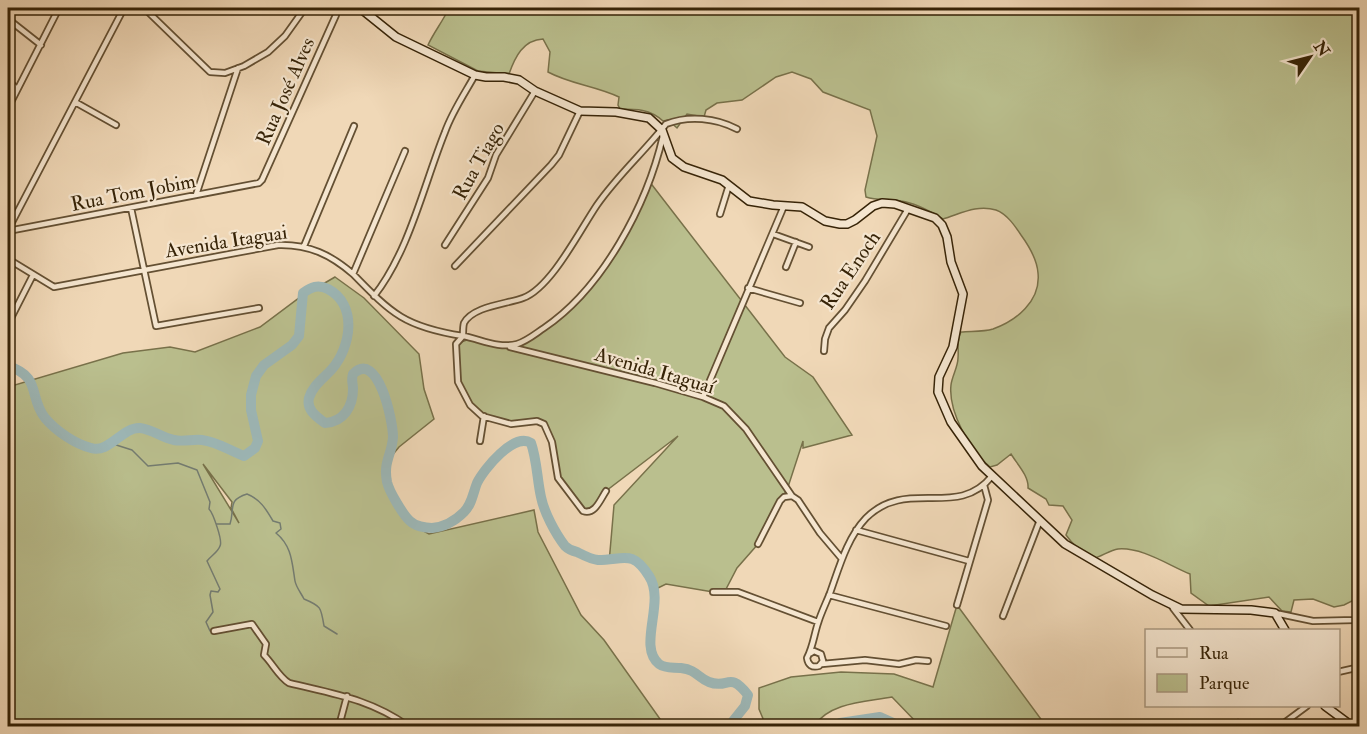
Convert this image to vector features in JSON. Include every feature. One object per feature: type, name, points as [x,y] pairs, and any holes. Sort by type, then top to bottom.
[{"type":"street","points":[[8,108],[59,8]]},
{"type":"street","points":[[8,230],[124,8]]},
{"type":"street","points":[[144,8],[210,72],[225,74],[268,52],[285,36],[305,8]]},
{"type":"street","name":"Rua José Alves","points":[[262,180],[336,15],[335,8]]},
{"type":"street","points":[[360,8],[396,37],[475,75],[504,76],[519,80],[535,92],[580,111],[640,115],[657,124],[672,158],[681,165],[729,185],[749,201],[802,207],[825,221],[840,224],[847,224],[855,220],[882,202],[895,204],[935,218],[942,225],[947,237],[951,262],[963,294],[952,347],[939,377],[938,392],[951,422],[992,476],[1065,544],[1127,582],[1181,609],[1251,610],[1320,621],[1359,618]]},
{"type":"street","points":[[8,19],[41,45]]},
{"type":"street","points":[[196,195],[238,68]]},
{"type":"street","points":[[374,296],[384,284],[398,259],[446,128],[475,75]]},
{"type":"street","points":[[8,81],[17,89]]},
{"type":"street","name":"Rua Tiago","points":[[445,245],[488,178],[496,155],[535,92]]},
{"type":"street","points":[[75,102],[116,125]]},
{"type":"street","points":[[455,266],[551,165],[559,155],[580,111]]},
{"type":"street","points":[[504,346],[525,341],[557,319],[588,288],[625,234],[649,181],[666,124],[679,119],[696,119],[724,122],[738,129]]},
{"type":"street","points":[[304,246],[354,126]]},
{"type":"street","points":[[606,491],[592,511],[587,513],[583,511],[558,478],[552,442],[544,424],[537,421],[511,424],[484,416],[470,405],[458,382],[456,344],[463,336],[464,324],[469,317],[498,303],[523,298],[539,288],[588,222],[597,206],[632,162],[662,133]]},
{"type":"street","points":[[405,151],[353,274],[389,310],[412,324],[463,336]]},
{"type":"street","name":"Rua Tom Jobim","points":[[8,230],[255,186],[262,180]]},
{"type":"street","points":[[720,214],[729,185]]},
{"type":"street","points":[[703,397],[783,206]]},
{"type":"street","points":[[131,208],[156,326],[259,308]]},
{"type":"street","name":"Rua Enoch","points":[[824,351],[829,328],[865,281],[908,209]]},
{"type":"street","points":[[773,234],[809,247]]},
{"type":"street","points":[[786,267],[796,242]]},
{"type":"street","name":"Avenida Itaguai","points":[[8,259],[54,287],[278,245],[304,246],[319,250],[337,260],[353,274]]},
{"type":"street","points":[[8,324],[33,275]]},
{"type":"street","points":[[748,288],[800,303]]},
{"type":"street","points":[[8,310],[14,313]]},
{"type":"street","name":"Avenida Itaguaí","points":[[463,336],[703,397],[724,406],[746,429],[792,496],[798,500],[842,559]]},
{"type":"street","points":[[480,441],[484,416]]},
{"type":"street","points":[[928,661],[916,660],[899,664],[865,660],[822,664],[816,667],[809,664],[807,658],[811,653],[818,622],[842,559],[856,530],[872,513],[898,500],[910,497],[964,496],[975,492],[992,476]]},
{"type":"street","points":[[957,604],[988,500],[984,485]]},
{"type":"street","points":[[758,544],[780,501],[784,497],[792,496]]},
{"type":"street","points":[[1003,616],[1040,520]]},
{"type":"street","points":[[856,530],[969,561]]},
{"type":"street","points":[[713,592],[738,592],[818,622]]},
{"type":"street","points":[[829,595],[946,626]]},
{"type":"street","points":[[1166,602],[1189,629]]},
{"type":"street","points":[[1275,613],[1284,629]]},
{"type":"street","points":[[214,631],[252,624],[266,644],[264,655],[275,666],[282,679],[289,683],[366,702],[408,726]]},
{"type":"street","points":[[811,653],[814,651],[821,654],[822,664]]},
{"type":"street","points":[[1340,672],[1359,667]]},
{"type":"street","points":[[339,726],[347,696]]},
{"type":"street","points":[[1280,726],[1304,707]]},
{"type":"street","points":[[1329,707],[1350,724]]},
{"type":"green space","points":[[449,8],[1359,8],[1359,593],[1356,599],[1334,607],[1313,599],[1294,600],[1291,612],[1282,611],[1269,597],[1209,606],[1191,593],[1190,574],[1155,557],[1127,549],[1118,549],[1092,559],[1066,535],[1072,520],[1063,506],[1049,505],[1046,499],[1028,488],[1025,475],[1011,454],[997,465],[990,467],[982,460],[968,441],[953,407],[951,385],[958,361],[959,338],[961,332],[993,329],[1018,315],[1031,301],[1035,292],[1038,283],[1036,263],[1030,248],[1013,224],[1004,214],[996,210],[975,209],[943,219],[912,204],[866,197],[865,190],[877,136],[870,110],[823,92],[811,79],[792,72],[776,77],[742,100],[717,103],[706,110],[704,117],[687,114],[677,128],[668,120],[663,121],[648,112],[620,109],[619,97],[548,72],[550,52],[543,39],[530,42],[521,50],[509,74],[478,71],[428,45]]},
{"type":"green space","points":[[649,181],[785,357],[813,377],[852,435],[803,448],[803,441],[788,487],[758,544],[737,568],[725,591],[713,592],[666,584],[658,588],[648,571],[640,563],[629,560],[609,563],[614,505],[678,436],[606,491],[596,507],[583,511],[558,478],[552,442],[544,424],[511,424],[474,410],[458,382],[456,344],[472,338],[504,346],[525,341],[557,319],[588,288],[625,234]]},
{"type":"green space","points":[[335,277],[364,298],[419,354],[424,389],[434,419],[399,447],[390,458],[389,485],[414,526],[429,534],[534,510],[538,532],[581,615],[604,640],[665,726],[8,726],[8,387],[123,353],[170,347],[195,352],[260,327],[299,298]],"holes":[[[203,464],[232,502],[231,508],[239,523]]]},
{"type":"green space","points":[[957,605],[1046,726],[920,726],[892,697],[849,704],[829,712],[814,726],[766,726],[759,709],[759,688],[791,677],[841,672],[894,674],[933,687]]},
{"type":"waterway","points":[[8,366],[19,370],[30,381],[40,410],[49,423],[66,436],[85,446],[98,449],[127,432],[140,428],[174,440],[208,441],[244,456],[255,448],[258,441],[251,410],[251,395],[256,376],[264,365],[292,345],[299,336],[303,293],[315,287],[328,289],[338,296],[344,305],[347,316],[347,338],[339,360],[313,390],[309,398],[309,406],[313,413],[325,423],[337,420],[349,407],[353,389],[353,374],[362,369],[370,371],[377,379],[387,403],[392,429],[393,437],[386,469],[387,482],[393,497],[407,518],[415,524],[429,528],[453,521],[467,509],[477,483],[493,461],[516,443],[524,441],[531,443],[542,503],[550,522],[565,546],[598,560],[632,559],[638,562],[649,576],[655,598],[651,646],[653,656],[659,664],[691,670],[705,680],[716,684],[732,682],[748,695],[745,706],[729,726]]},
{"type":"waterway","points":[[110,443],[132,450],[148,466],[178,463],[197,470],[210,502],[209,509],[221,543],[207,561],[220,589],[218,592],[211,591],[210,595],[213,612],[206,622],[210,631],[213,631]]},
{"type":"waterway","points":[[216,524],[230,524],[234,502],[241,496],[247,494],[259,502],[273,521],[280,523],[281,529],[276,533],[288,549],[296,583],[304,599],[317,606],[321,611],[324,626],[337,634]]},
{"type":"waterway","points":[[837,726],[840,723],[880,717],[900,726]]}]
